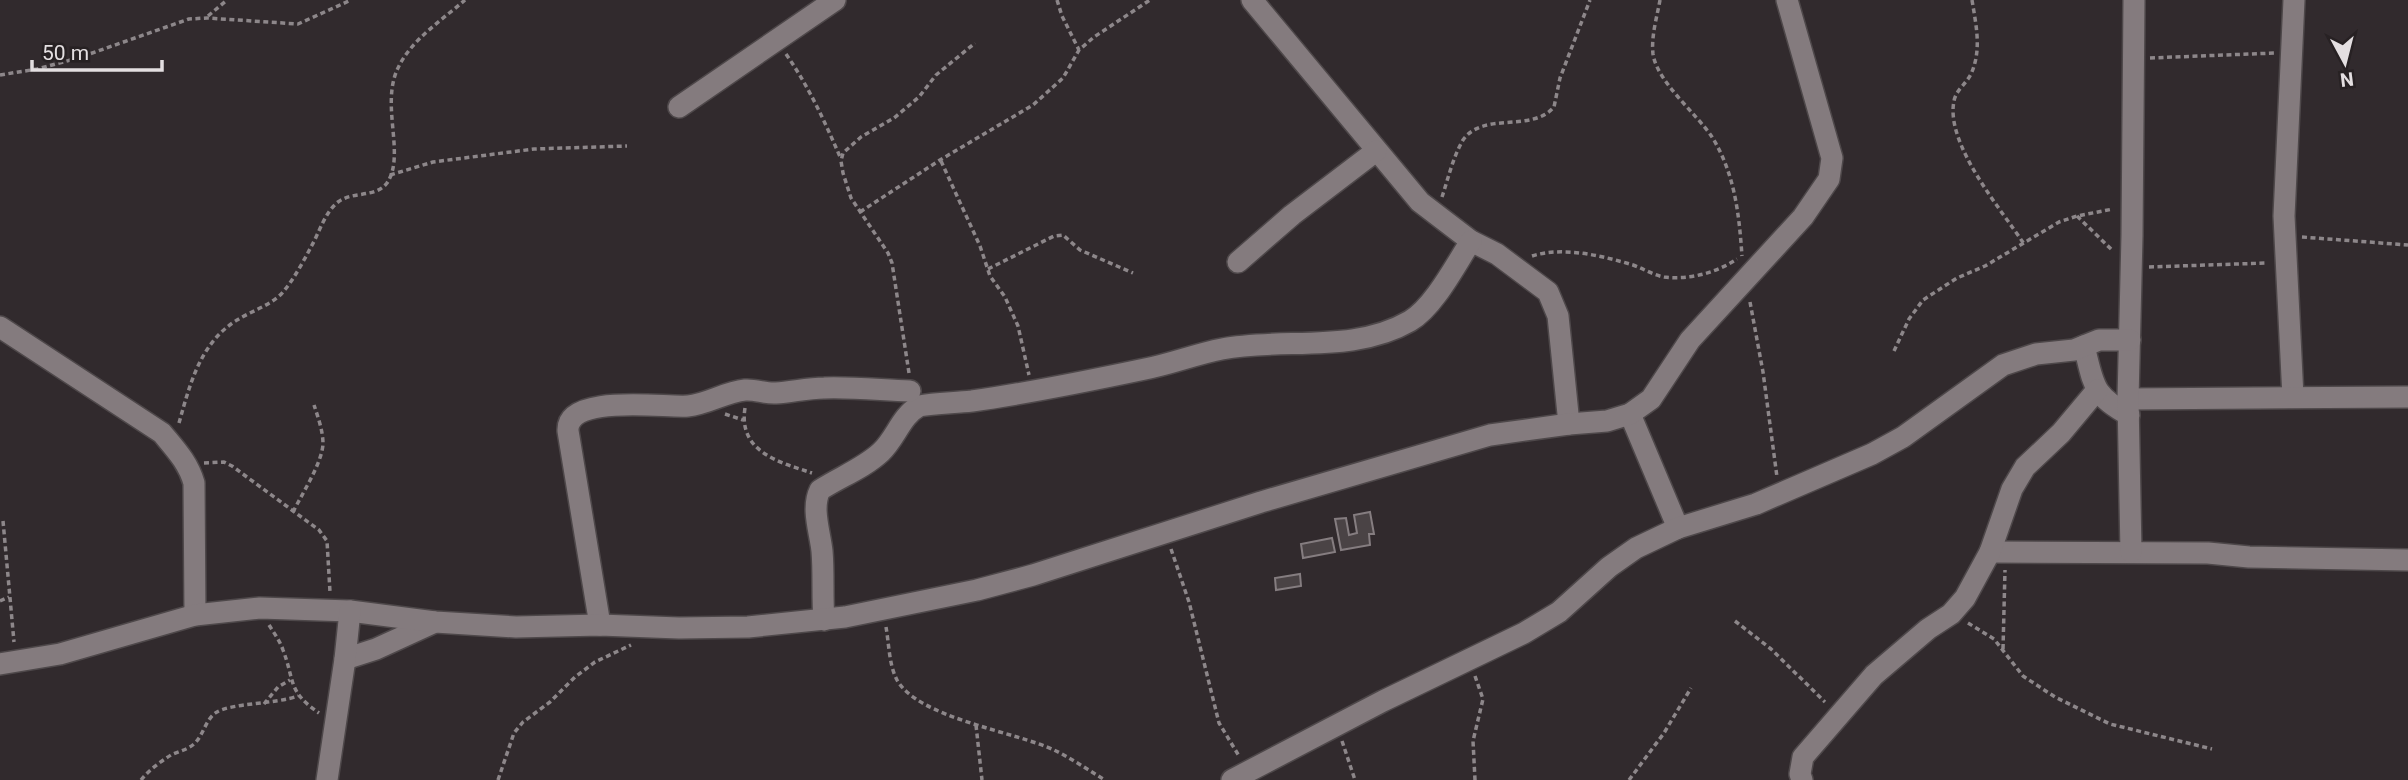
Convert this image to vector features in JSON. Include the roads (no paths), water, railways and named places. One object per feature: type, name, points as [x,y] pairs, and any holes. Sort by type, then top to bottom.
[{"type":"street","points":[[680,107],[835,0]]},
{"type":"street","points":[[1252,0],[1420,202],[1471,241],[1515,267],[1548,292],[1555,304],[1569,424]]},
{"type":"street","points":[[8,663],[104,643],[195,615],[260,608],[341,611],[435,622],[516,627],[600,625],[679,628],[748,627],[883,611],[990,587],[1166,534],[1261,502],[1490,435],[1607,421],[1630,414],[1651,399],[1690,340],[1803,217],[1829,179],[1832,158],[1787,0]]},
{"type":"street","points":[[2132,552],[2128,407],[2134,0]]},
{"type":"street","points":[[2293,397],[2286,236],[2294,0]]},
{"type":"street","points":[[1238,262],[1292,215],[1376,151]]},
{"type":"street","points":[[824,620],[817,496],[820,490],[833,481],[879,454],[892,441],[911,410],[919,405],[969,401],[1032,391],[1149,368],[1222,349],[1255,344],[1333,343],[1391,329],[1412,320],[1420,313],[1471,241]]},
{"type":"street","points":[[0,327],[162,433],[190,469],[194,483],[195,615]]},
{"type":"street","points":[[1249,777],[1337,726],[1467,662],[1559,612],[1609,567],[1636,548],[1678,528],[1756,505],[1903,438],[2003,365],[2036,354],[2074,350],[2108,339],[2130,340]]},
{"type":"street","points":[[2084,346],[2097,390],[2108,404],[2128,407],[2293,397],[2408,397]]},
{"type":"street","points":[[600,625],[568,431],[571,418],[580,412],[598,407],[626,404],[696,404],[749,389],[777,393],[825,388],[909,391]]},
{"type":"street","points":[[1802,780],[1800,775],[1803,757],[1874,675],[1928,629],[1951,614],[1965,598],[1998,553],[2012,489],[2025,467],[2061,433],[2097,390]]},
{"type":"street","points":[[1630,414],[1678,528]]},
{"type":"street","points":[[1998,553],[2132,552],[2408,560]]},
{"type":"street","points":[[327,780],[345,659],[341,611]]},
{"type":"street","points":[[345,659],[376,649],[435,622]]}]
